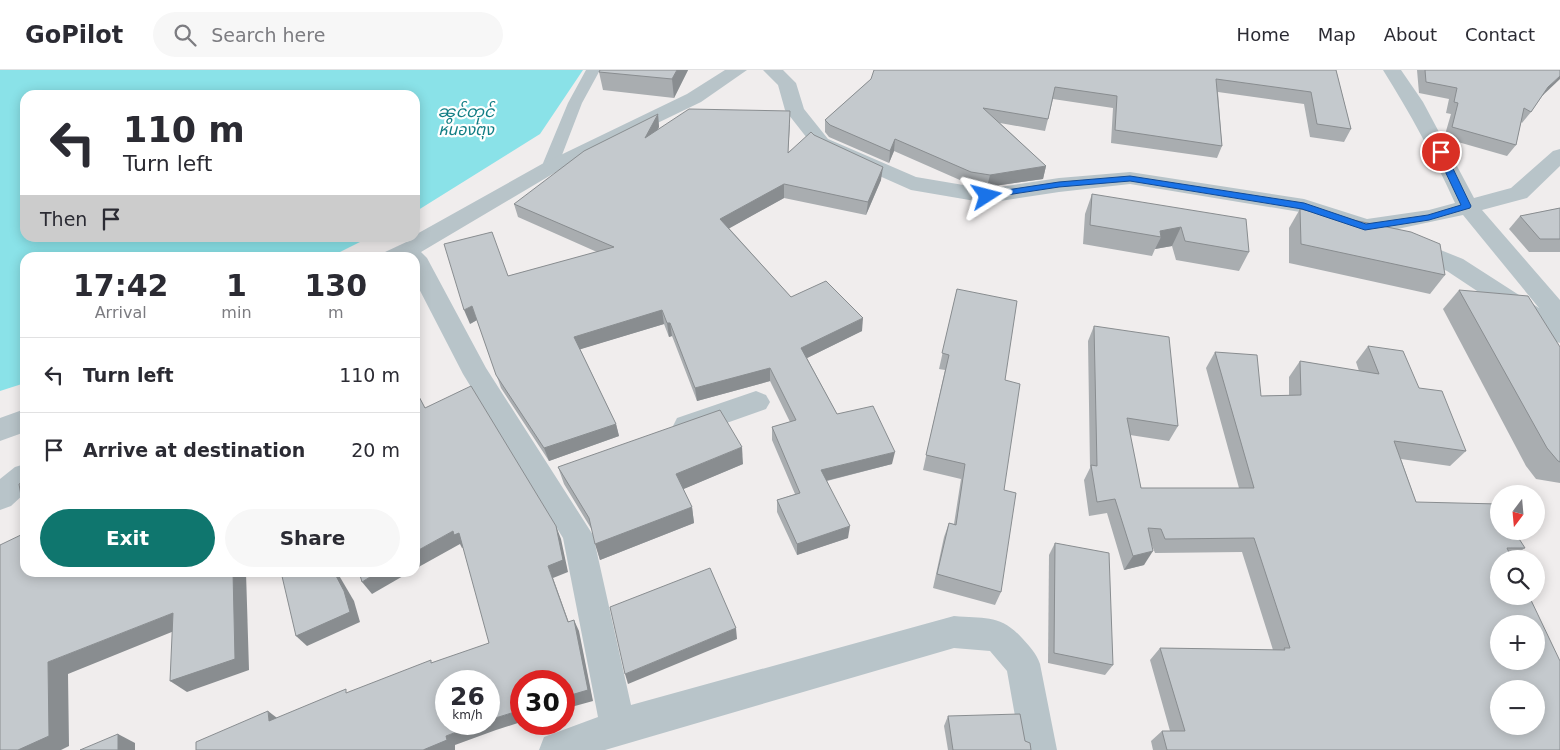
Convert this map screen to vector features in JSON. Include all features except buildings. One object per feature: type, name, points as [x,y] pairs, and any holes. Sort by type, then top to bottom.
[{"type":"street","points":[[413,252],[549,168],[694,98],[738,70]]},
{"type":"street","points":[[772,70],[787,83],[794,110],[821,143],[911,183],[987,196],[1059,185],[1130,178],[1304,206],[1365,227],[1455,266],[1560,334]]},
{"type":"street","points":[[1392,70],[1413,102],[1450,169],[1467,206],[1560,317]]},
{"type":"street","points":[[1365,227],[1429,218],[1519,193],[1560,155]]},
{"type":"street","points":[[420,276],[476,374],[578,535],[618,727]]},
{"type":"street","points":[[663,435],[756,402]]},
{"type":"street","points":[[0,430],[20,422]]},
{"type":"street","points":[[541,478],[569,468]]},
{"type":"street","points":[[0,497],[20,480]]},
{"type":"street","points":[[557,750],[618,727],[954,632],[998,636],[1023,664],[1040,750]]},
{"type":"lane","points":[[549,168],[575,103],[593,70]]},
{"type":"water","name":"ၼွင်တုင် หนองตุง","points":[[0,70],[583,70],[540,134],[420,209],[420,90],[20,90],[20,242],[360,242],[340,252],[20,252],[20,385],[0,391]]},
{"type":"route","points":[[987,196],[1059,185],[1130,178],[1304,206],[1365,227],[1429,218],[1467,206],[1441,152]]}]
